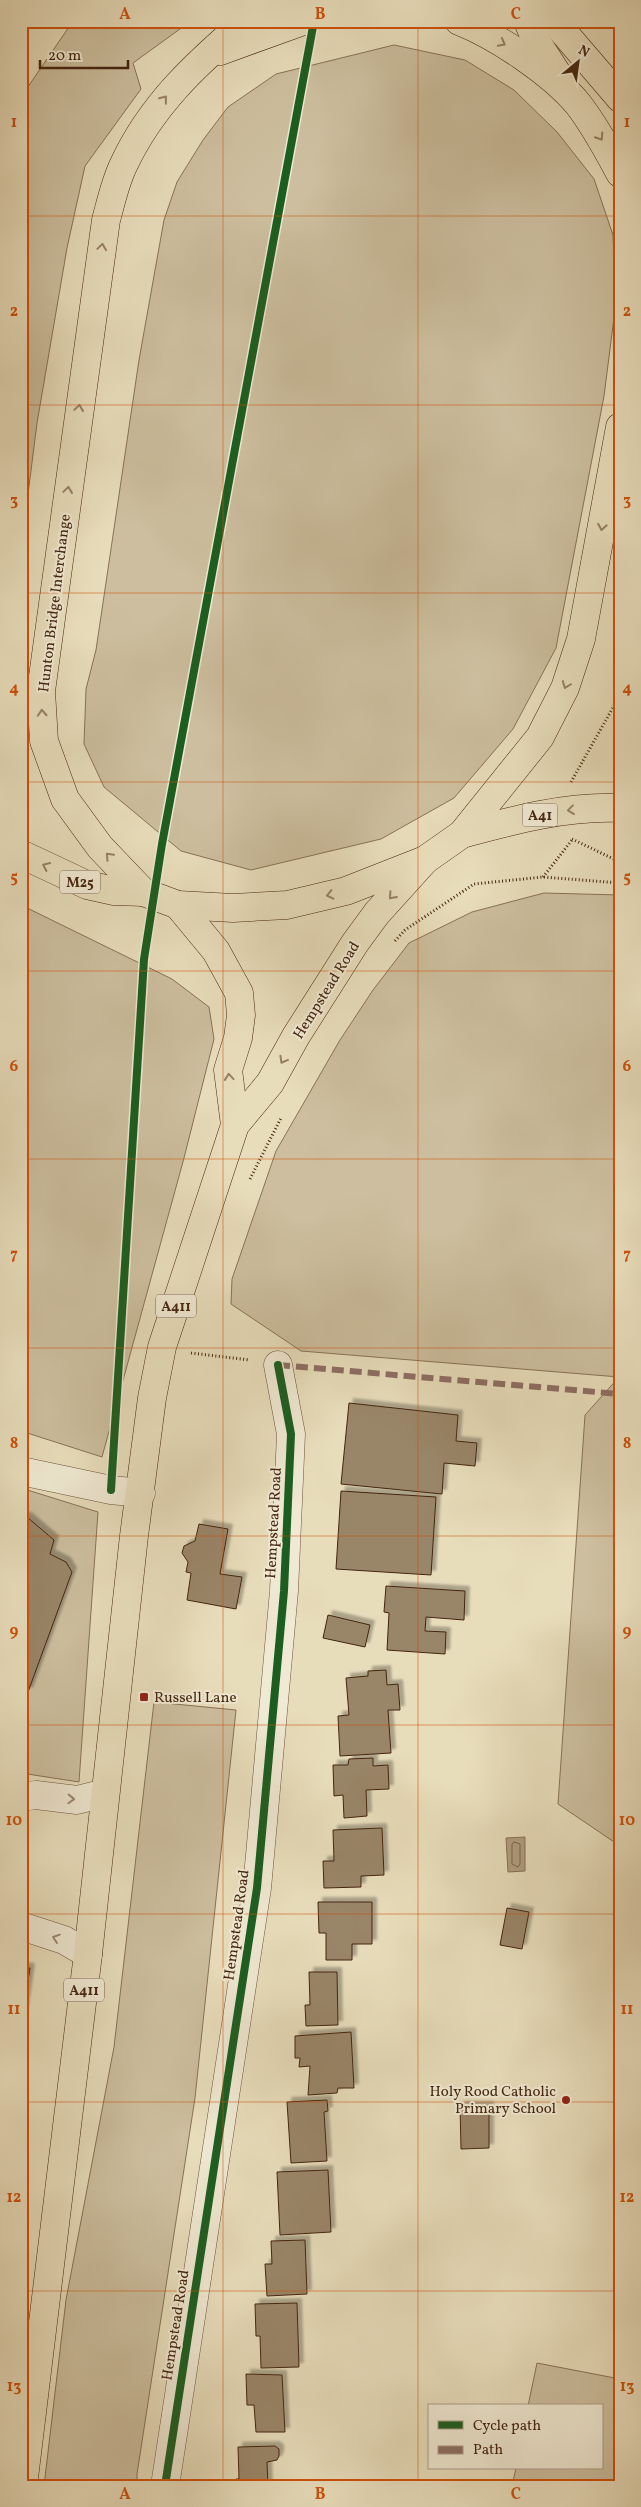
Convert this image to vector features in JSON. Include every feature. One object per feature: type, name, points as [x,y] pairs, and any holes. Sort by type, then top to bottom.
[{"type":"main road","points":[[204,57],[246,21]]},
{"type":"main road","name":"Hunton Bridge Interchange","points":[[303,21],[204,57],[178,82],[145,123],[122,167],[106,220],[41,691],[44,741],[65,799],[100,847],[142,892],[178,905],[233,908],[287,905],[346,891],[425,860],[462,834],[540,737],[565,688],[581,639],[620,427]]},
{"type":"main road","points":[[459,21],[512,48],[577,103]]},
{"type":"main road","points":[[528,21],[536,41],[603,140],[620,173]]},
{"type":"main road","points":[[554,21],[620,98]]},
{"type":"main road","points":[[21,670],[47,642]]},
{"type":"main road","name":"A41","points":[[462,834],[524,817],[568,810],[620,808]]},
{"type":"main road","name":"M25","points":[[21,854],[86,885],[114,891],[142,892]]},
{"type":"main road","name":"Hempstead Road","points":[[23,2486],[88,1954],[134,1536],[152,1398],[162,1347],[235,1125],[270,1083],[296,1036],[355,943],[377,913],[425,860]]},
{"type":"main road","name":"Hempstead Road","points":[[178,905],[216,950],[239,993],[241,1015],[238,1038],[228,1070],[235,1125]]},
{"type":"street","name":"Hempstead Road","points":[[165,2486],[257,1888],[284,1591],[291,1434],[278,1364]]},
{"type":"street","points":[[21,1471],[111,1490],[141,1493]]},
{"type":"street","points":[[29,1796],[78,1800],[105,1792]]},
{"type":"street","points":[[21,1926],[64,1940],[88,1954]]},
{"type":"path","points":[[543,877],[572,840],[568,810],[568,788],[615,704],[620,682]]},
{"type":"path","points":[[572,840],[620,862]]},
{"type":"path","points":[[393,943],[405,930],[474,884],[543,877],[620,883]]},
{"type":"path","points":[[250,1180],[285,1111]]},
{"type":"path","points":[[189,1361],[192,1352],[278,1364]]},
{"type":"shaded area","points":[[73,21],[191,21],[133,63],[141,89],[85,166],[67,248],[37,423],[27,502],[21,515],[21,97]]},
{"type":"shaded area","points":[[394,45],[465,60],[514,90],[557,132],[594,179],[613,235],[616,302],[604,396],[556,648],[513,729],[454,798],[381,839],[251,870],[181,851],[104,787],[84,744],[86,689],[96,650],[139,360],[164,220],[177,182],[203,140],[228,107],[276,74]]},
{"type":"shaded area","points":[[544,893],[620,895],[620,1846],[558,1804],[585,1415],[619,1377],[301,1351],[231,1304],[232,1279],[276,1151],[340,1040],[373,990],[409,943],[472,912]]},
{"type":"shaded area","points":[[21,905],[172,979],[209,1007],[214,1039],[184,1158],[102,1457],[21,1431]]},
{"type":"shaded area","points":[[21,1488],[98,1512],[79,1782],[21,1773]]},
{"type":"shaded area","points":[[154,1702],[236,1710],[195,2098],[137,2474],[137,2486],[44,2486],[66,2300],[114,2047]]},
{"type":"shaded area","points":[[537,2363],[620,2379],[620,2486],[512,2486],[516,2470],[604,2470],[604,2404],[528,2404]]},
{"type":"water","points":[[525,1837],[525,1871],[508,1872],[506,1838]]},
{"type":"building","points":[[349,1403],[458,1415],[456,1441],[477,1443],[475,1466],[444,1463],[442,1494],[341,1484]]},
{"type":"building","points":[[341,1491],[436,1497],[431,1575],[336,1569]]},
{"type":"building","points":[[21,1517],[27,1517],[54,1540],[50,1554],[66,1562],[72,1572],[28,1692],[21,1690]]},
{"type":"building","points":[[199,1524],[228,1529],[220,1574],[242,1577],[236,1609],[187,1600],[191,1573],[186,1572],[188,1562],[182,1553],[184,1546],[195,1541]]},
{"type":"building","points":[[386,1586],[465,1591],[464,1620],[426,1617],[425,1631],[446,1632],[445,1654],[387,1650],[389,1613],[384,1612]]},
{"type":"building","points":[[328,1615],[370,1625],[365,1647],[323,1638]]},
{"type":"building","points":[[386,1670],[387,1685],[398,1684],[400,1710],[388,1710],[391,1753],[340,1756],[338,1716],[349,1715],[346,1678],[368,1676],[368,1671]]},
{"type":"building","points":[[373,1758],[373,1766],[388,1765],[389,1789],[366,1790],[367,1816],[344,1818],[343,1795],[334,1796],[333,1765],[348,1765],[349,1759]]},
{"type":"building","points":[[382,1828],[384,1875],[361,1876],[361,1887],[324,1888],[323,1861],[334,1861],[333,1830]]},
{"type":"building","points":[[318,1902],[372,1902],[372,1944],[352,1944],[352,1960],[326,1960],[326,1933],[319,1933]]},
{"type":"building","points":[[507,1908],[529,1912],[522,1949],[500,1945]]},
{"type":"building","points":[[21,1967],[30,1968],[21,2028]]},
{"type":"building","points":[[309,1972],[337,1972],[338,2025],[306,2026],[305,2005],[310,2005]]},
{"type":"building","points":[[351,2032],[354,2088],[338,2088],[337,2093],[308,2095],[310,2066],[299,2067],[300,2058],[295,2058],[295,2036]]},
{"type":"building","points":[[327,2100],[328,2111],[324,2112],[327,2161],[291,2163],[287,2102]]},
{"type":"building","points":[[460,2106],[489,2106],[489,2148],[461,2149]]},
{"type":"building","points":[[328,2170],[331,2232],[280,2235],[277,2172]]},
{"type":"building","points":[[305,2240],[307,2294],[267,2296],[265,2264],[272,2264],[271,2241]]},
{"type":"building","points":[[297,2303],[299,2367],[261,2368],[260,2336],[256,2336],[255,2304]]},
{"type":"building","points":[[246,2374],[282,2375],[285,2432],[256,2432],[254,2405],[247,2405]]},
{"type":"building","points":[[275,2446],[279,2449],[279,2456],[277,2460],[267,2462],[268,2486],[236,2486],[236,2479],[239,2479],[238,2447]]},
{"type":"marked path","points":[[278,1365],[620,1394]]},
{"type":"cycle path","points":[[111,1490],[144,959],[162,844],[314,21]]},
{"type":"cycle path","points":[[165,2486],[257,1888],[284,1591],[291,1434],[278,1365]]},
{"type":"place","name":"Russell Lane","points":[[144,1697]]},
{"type":"place","name":"Holy Rood Catholic Primary School","points":[[566,2100]]}]
